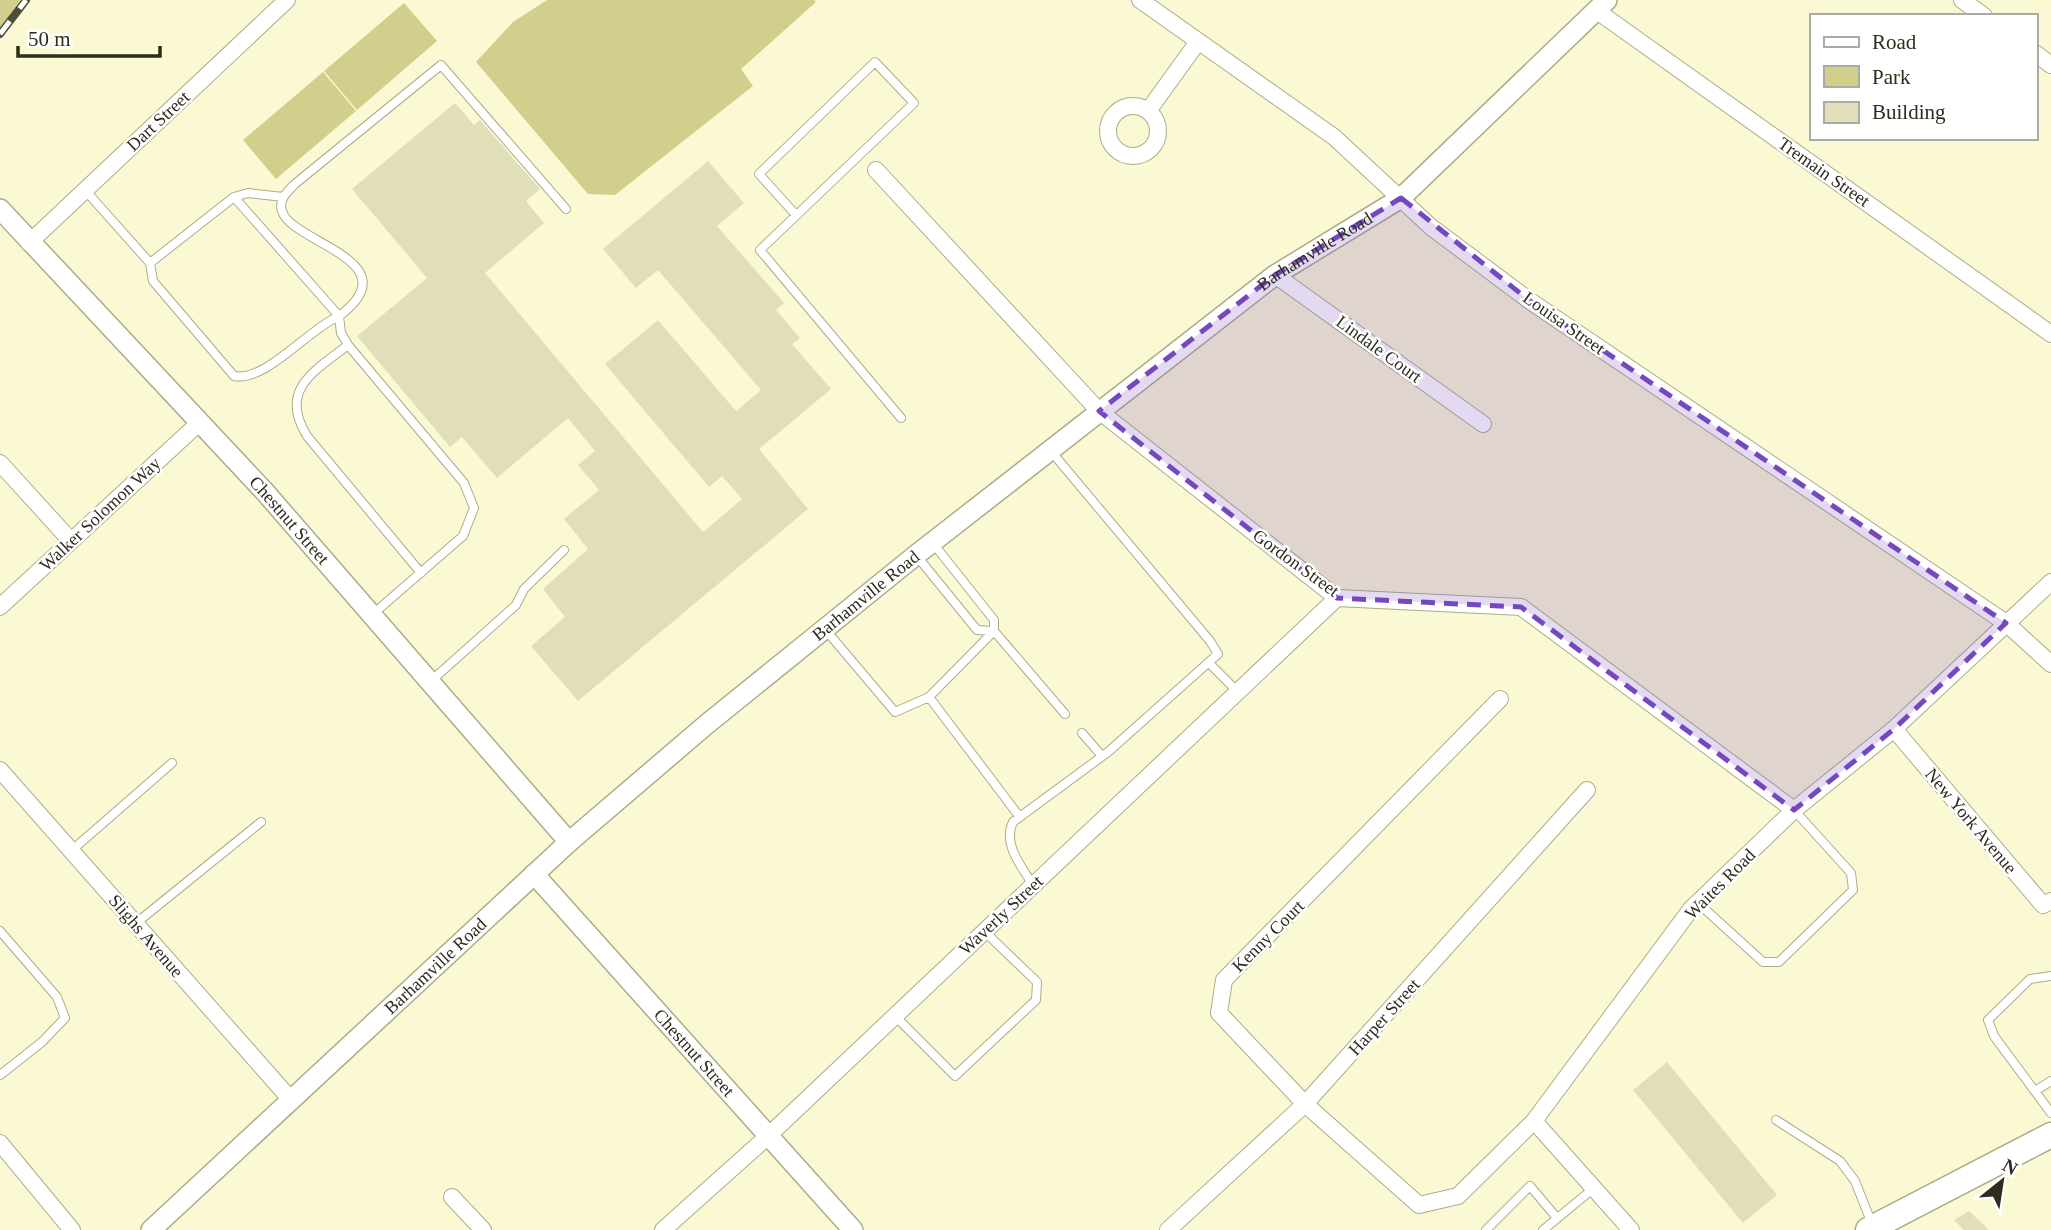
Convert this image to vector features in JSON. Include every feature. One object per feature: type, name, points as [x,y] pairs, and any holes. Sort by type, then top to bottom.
[{"type":"main road","points":[[1871,1228],[2051,1135]]},
{"type":"street","name":"Dart Street","points":[[29,243],[287,0]]},
{"type":"street","name":"Louisa Street","points":[[1140,0],[1197,43],[1334,137],[1432,227],[1530,301],[2006,623]]},
{"type":"street","points":[[1962,0],[1981,14]]},
{"type":"street","name":"Barhamville Road","points":[[153,1229],[569,842],[824,628],[1099,411],[1275,275],[1401,198],[1602,5]]},
{"type":"street","name":"Tremain Street","points":[[1602,5],[2051,334]]},
{"type":"street","points":[[1148,111],[1197,43]]},
{"type":"street","name":"Gordon Street","points":[[876,170],[1099,411],[1337,598],[1521,607],[1794,810]]},
{"type":"street","name":"Chestnut Street","points":[[0,209],[29,243],[200,422],[431,681],[569,842]]},
{"type":"street","name":"Lindale Court","points":[[1275,275],[1482,424]]},
{"type":"street","name":"Walker Solomon Way","points":[[0,607],[200,422]]},
{"type":"street","points":[[0,463],[71,541]]},
{"type":"street","name":"Waites Road","points":[[1419,1205],[1458,1196],[1534,1121],[1698,903],[1794,810],[1894,729],[2051,582]]},
{"type":"street","name":"Waverly Street","points":[[663,1230],[767,1137],[1337,598]]},
{"type":"street","points":[[2006,623],[2051,664]]},
{"type":"street","name":"Kenny Court","points":[[1419,1205],[1305,1104],[1219,1013],[1224,980],[1500,699]]},
{"type":"street","name":"New York Avenue","points":[[1894,729],[2043,905],[2051,901]]},
{"type":"street","name":"Slighs Avenue","points":[[0,770],[292,1101]]},
{"type":"street","name":"Harper Street","points":[[1168,1230],[1305,1104],[1587,790]]},
{"type":"street","name":"Chestnut Street","points":[[534,874],[853,1230]]},
{"type":"street","points":[[1534,1121],[1631,1230]]},
{"type":"street","points":[[1,1145],[72,1230]]},
{"type":"street","points":[[452,1197],[483,1230]]},
{"type":"lane","points":[[796,215],[759,174],[875,62],[914,103],[760,250],[901,418]]},
{"type":"lane","points":[[85,190],[150,263],[153,281],[234,376],[247,378],[261,372],[318,326],[339,316],[360,294],[356,270],[345,256],[287,221],[282,211],[283,197],[296,183],[441,65],[566,209]]},
{"type":"lane","points":[[860,153],[876,170]]},
{"type":"lane","points":[[150,263],[234,197],[248,193],[283,197]]},
{"type":"lane","points":[[234,197],[339,316],[341,333],[348,345],[464,483],[472,499],[472,518],[463,536],[373,615]]},
{"type":"lane","points":[[348,345],[303,383],[296,398],[297,415],[307,436],[421,573]]},
{"type":"lane","points":[[1033,885],[1012,852],[1010,828],[1019,816],[1102,756],[1217,654],[1210,641],[1050,450]]},
{"type":"lane","points":[[932,542],[994,620],[994,631],[1065,714]]},
{"type":"lane","points":[[431,681],[516,605],[524,589],[564,550]]},
{"type":"lane","points":[[916,555],[977,630],[994,631]]},
{"type":"lane","points":[[824,628],[895,712],[929,697],[994,631]]},
{"type":"lane","points":[[1209,663],[1237,691]]},
{"type":"lane","points":[[929,697],[1019,816]]},
{"type":"lane","points":[[1082,733],[1102,756]]},
{"type":"lane","points":[[71,851],[172,763]]},
{"type":"lane","points":[[1698,903],[1763,962],[1779,962],[1853,891],[1851,873],[1794,810]]},
{"type":"lane","points":[[135,924],[261,822]]},
{"type":"lane","points":[[0,931],[57,997],[65,1018],[42,1042],[0,1075]]},
{"type":"lane","points":[[895,1016],[955,1076],[1036,1000],[1037,982],[984,931]]},
{"type":"lane","points":[[2051,976],[2029,979],[1988,1020],[1994,1036],[2051,1113]]},
{"type":"lane","points":[[2035,1091],[2051,1081]]},
{"type":"lane","points":[[1776,1120],[1840,1161],[1855,1181],[1871,1228]]},
{"type":"lane","points":[[1486,1230],[1530,1186],[1558,1218]]},
{"type":"lane","points":[[1543,1230],[1594,1188]]},
{"type":"highlighted area","points":[[1401,198],[1530,301],[2006,623],[1894,729],[1794,810],[1521,607],[1337,598],[1099,411],[1275,275]]},
{"type":"green space","points":[[0,0],[20,0],[0,28]]},
{"type":"green space","points":[[547,0],[816,2],[741,69],[753,86],[615,195],[588,194],[476,62],[513,22]]},
{"type":"green space","points":[[404,3],[437,41],[357,110],[324,71]]},
{"type":"green space","points":[[323,72],[356,111],[276,179],[243,140]]},
{"type":"building","points":[[455,103],[474,125],[480,120],[540,189],[526,201],[544,223],[485,273],[703,532],[742,499],[722,476],[709,487],[605,364],[658,320],[736,411],[761,390],[658,270],[636,288],[603,249],[708,161],[744,203],[717,226],[784,303],[776,310],[800,338],[792,344],[831,389],[759,449],[808,509],[578,701],[531,646],[565,617],[543,589],[588,549],[564,519],[599,490],[578,465],[595,451],[568,418],[497,478],[462,437],[450,447],[357,336],[427,278],[352,189]]},
{"type":"building","points":[[1667,1062],[1777,1195],[1743,1223],[1633,1090]]},
{"type":"building","points":[[1969,1211],[1989,1230],[1964,1230],[1954,1220]]},
{"type":"railway","points":[[0,34],[26,0]]}]
